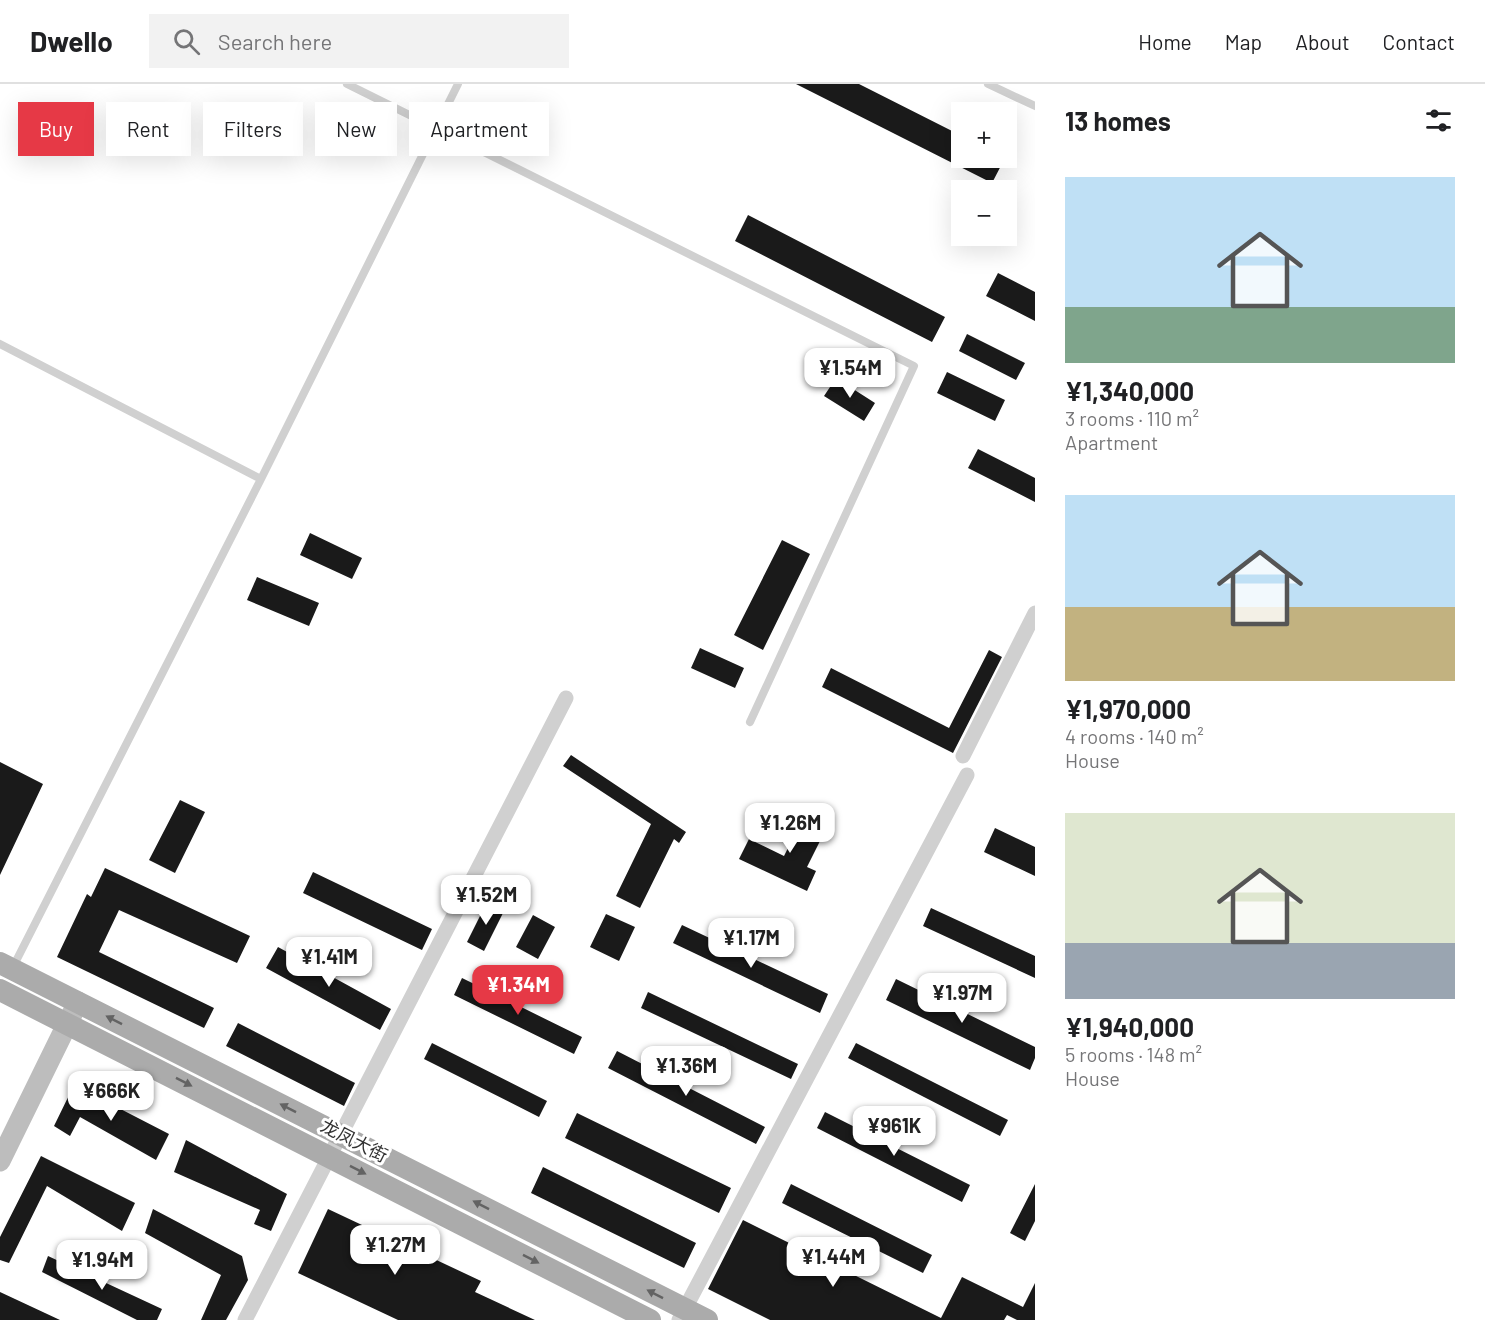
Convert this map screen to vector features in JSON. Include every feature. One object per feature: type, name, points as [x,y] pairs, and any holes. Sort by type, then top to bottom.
[{"type":"main road","name":"龙凤大街","points":[[6,966],[339,1134],[682,1315],[707,1320]]},
{"type":"main road","name":"龙凤大街","points":[[0,990],[650,1320]]},
{"type":"street","points":[[963,756],[1035,613]]},
{"type":"street","points":[[245,1320],[566,698]]},
{"type":"street","points":[[682,1315],[967,775]]},
{"type":"street","points":[[0,1161],[78,1002]]},
{"type":"lane","points":[[347,84],[409,116]]},
{"type":"lane","points":[[449,102],[458,84]]},
{"type":"lane","points":[[988,84],[1035,106]]},
{"type":"lane","points":[[6,966],[261,479],[422,156]]},
{"type":"lane","points":[[490,156],[914,366],[750,722]]},
{"type":"lane","points":[[0,344],[261,479]]},
{"type":"building","points":[[796,84],[859,84],[951,130],[951,162]]},
{"type":"building","points":[[962,168],[1000,168],[994,180],[986,180]]},
{"type":"building","points":[[748,215],[945,317],[932,342],[735,241]]},
{"type":"building","points":[[998,273],[1035,292],[1035,321],[986,296]]},
{"type":"building","points":[[967,334],[1025,363],[1016,380],[959,351]]},
{"type":"building","points":[[947,372],[1005,400],[995,421],[937,393]]},
{"type":"building","points":[[836,378],[875,403],[864,421],[824,396]]},
{"type":"building","points":[[978,449],[1035,478],[1035,502],[968,468]]},
{"type":"building","points":[[310,533],[362,558],[352,579],[300,555]]},
{"type":"building","points":[[782,540],[810,554],[763,650],[734,635]]},
{"type":"building","points":[[257,577],[319,603],[309,626],[247,600]]},
{"type":"building","points":[[700,648],[744,668],[735,688],[691,668]]},
{"type":"building","points":[[989,650],[1002,657],[953,753],[822,687],[831,668],[949,728]]},
{"type":"building","points":[[571,755],[686,832],[679,843],[674,839],[640,908],[616,896],[651,824],[563,766]]},
{"type":"building","points":[[0,762],[43,784],[0,875]]},
{"type":"building","points":[[180,800],[205,812],[175,873],[149,860]]},
{"type":"building","points":[[806,812],[829,823],[807,867],[816,871],[807,891],[739,859],[749,839],[784,856]]},
{"type":"building","points":[[995,828],[1035,847],[1035,876],[984,852]]},
{"type":"building","points":[[105,868],[250,936],[237,963],[119,910],[99,952],[214,1008],[204,1028],[57,957],[87,894],[91,897]]},
{"type":"building","points":[[313,872],[432,929],[422,950],[303,893]]},
{"type":"building","points":[[488,900],[505,909],[484,951],[467,942]]},
{"type":"building","points":[[931,908],[1035,956],[1035,978],[923,926]]},
{"type":"building","points":[[606,914],[635,927],[619,961],[590,947]]},
{"type":"building","points":[[533,915],[555,927],[538,959],[516,947]]},
{"type":"building","points":[[682,925],[828,994],[820,1013],[673,943]]},
{"type":"building","points":[[278,947],[391,1009],[380,1030],[266,968]]},
{"type":"building","points":[[462,978],[582,1037],[574,1054],[454,995]]},
{"type":"building","points":[[896,979],[1035,1047],[1035,1058],[1030,1070],[886,1000]]},
{"type":"building","points":[[648,992],[798,1064],[791,1079],[641,1008]]},
{"type":"building","points":[[238,1023],[355,1083],[344,1106],[226,1046]]},
{"type":"building","points":[[432,1043],[547,1101],[539,1117],[424,1059]]},
{"type":"building","points":[[856,1043],[1008,1120],[1000,1136],[848,1058]]},
{"type":"building","points":[[617,1051],[765,1127],[756,1144],[608,1068]]},
{"type":"building","points":[[74,1085],[169,1134],[156,1160],[80,1117],[70,1136],[54,1126]]},
{"type":"building","points":[[825,1112],[970,1185],[962,1202],[817,1128]]},
{"type":"building","points":[[577,1113],[731,1188],[719,1213],[565,1138]]},
{"type":"building","points":[[186,1140],[287,1194],[271,1231],[254,1224],[260,1210],[174,1172]]},
{"type":"building","points":[[41,1156],[135,1203],[122,1231],[47,1186],[9,1263],[0,1260],[0,1237]]},
{"type":"building","points":[[543,1167],[696,1243],[684,1268],[531,1193]]},
{"type":"building","points":[[791,1184],[932,1255],[923,1273],[782,1203]]},
{"type":"building","points":[[1035,1184],[1035,1221],[1025,1241],[1010,1233]]},
{"type":"building","points":[[153,1209],[242,1256],[248,1280],[226,1320],[201,1320],[221,1275],[145,1233]]},
{"type":"building","points":[[328,1209],[481,1281],[475,1292],[535,1320],[398,1320],[298,1273]]},
{"type":"building","points":[[743,1220],[941,1318],[962,1277],[1023,1307],[1035,1283],[1035,1320],[1017,1320],[1007,1315],[1004,1320],[770,1320],[708,1289]]},
{"type":"building","points":[[48,1256],[162,1309],[157,1320],[137,1320],[42,1272]]},
{"type":"building","points":[[0,1292],[60,1320],[0,1320]]}]
